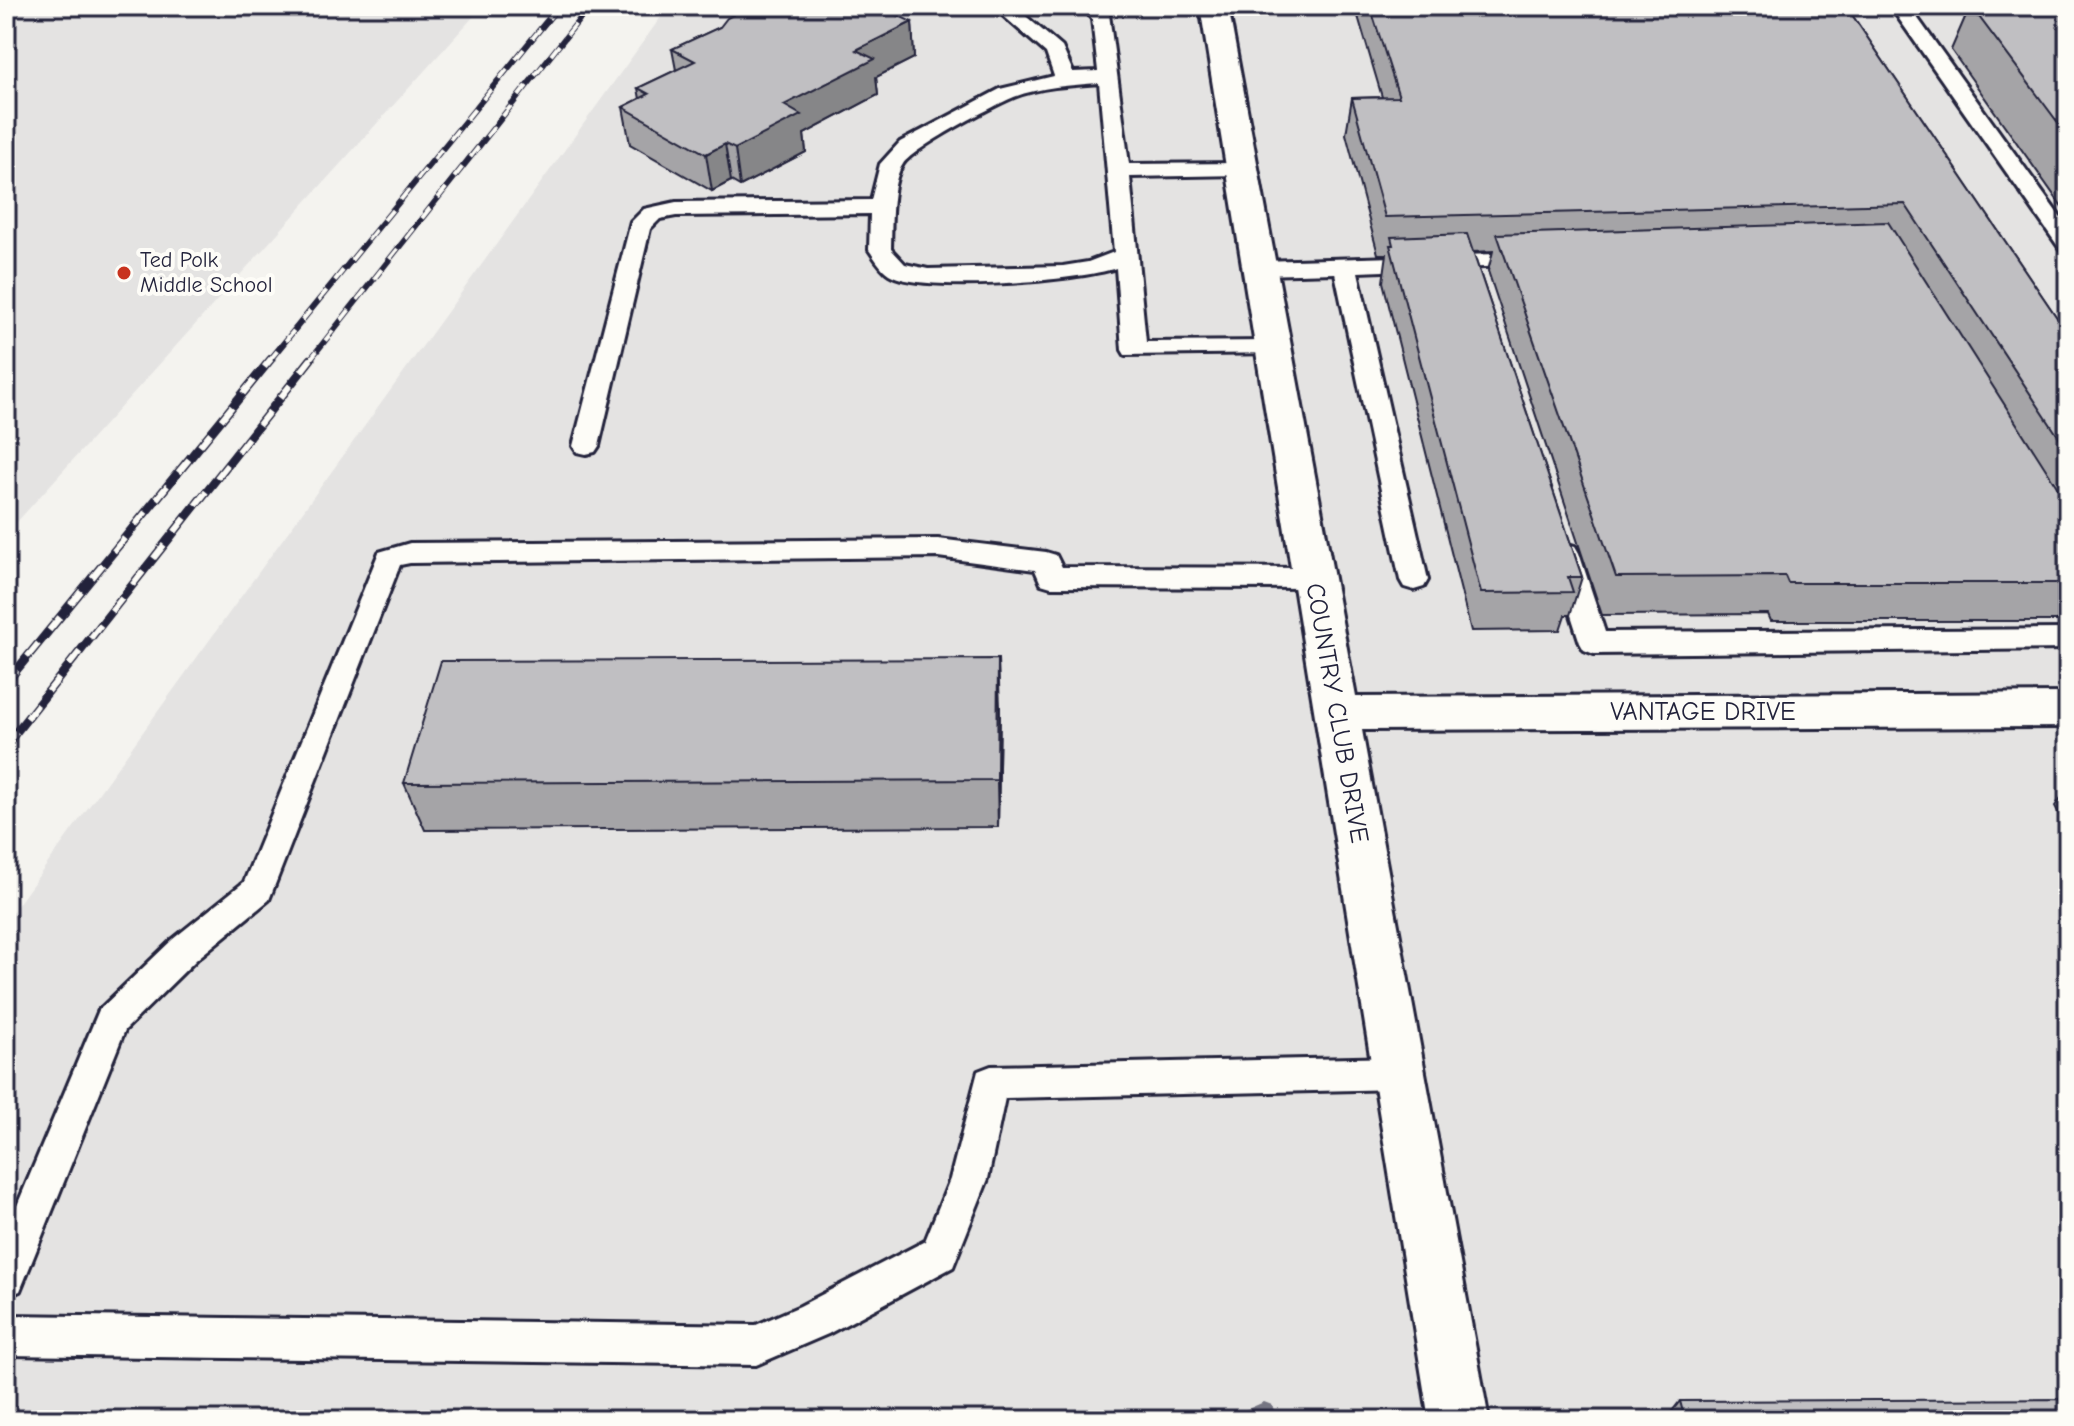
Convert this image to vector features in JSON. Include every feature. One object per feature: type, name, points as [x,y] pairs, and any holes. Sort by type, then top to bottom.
[{"type":"street","name":"COUNTRY CLUB DRIVE","points":[[1214,6],[1459,1420]]},
{"type":"street","name":"VANTAGE DRIVE","points":[[1337,714],[2068,710]]},
{"type":"lane","points":[[1002,6],[1055,51],[1065,79]]},
{"type":"lane","points":[[1090,6],[1102,18],[1134,350],[1273,348]]},
{"type":"lane","points":[[1901,7],[1995,6]]},
{"type":"lane","points":[[2002,6],[2015,6]]},
{"type":"lane","points":[[1901,7],[2068,244]]},
{"type":"lane","points":[[1109,76],[1065,79],[1007,93],[908,147],[891,164],[881,207],[880,250],[897,269],[928,276],[1063,273],[1093,268],[1125,256]]},
{"type":"lane","points":[[1119,171],[1242,169]]},
{"type":"lane","points":[[586,446],[639,227],[652,214],[676,209],[881,207]]},
{"type":"lane","points":[[1260,268],[1549,259]]},
{"type":"lane","points":[[1470,262],[1479,291]]},
{"type":"lane","points":[[1345,265],[1414,580]]},
{"type":"lane","points":[[1556,526],[1594,643],[2068,639]]},
{"type":"lane","points":[[6,1278],[111,1021],[185,949],[257,890],[389,559],[410,553],[938,548],[1046,562],[1051,577],[1313,578]]},
{"type":"lane","points":[[6,1335],[756,1345],[814,1320],[939,1254],[969,1179],[991,1082],[1399,1073]]},
{"type":"shaded area","name":"Ted Polk Middle School","points":[[62,6],[483,6],[6,534],[6,12]]},
{"type":"shaded area","points":[[669,6],[2068,6],[2068,1420],[6,1420],[6,921]]},
{"type":"building","points":[[756,6],[878,6],[912,22],[856,50],[875,59],[784,105],[801,115],[735,149],[725,144],[706,154],[623,107],[649,94],[638,88],[695,61],[672,49],[720,27],[727,18],[742,10]]},
{"type":"building","points":[[1370,6],[1846,6],[2068,334],[2068,451],[1905,204],[1385,217],[1352,98],[1399,97]]},
{"type":"building","points":[[1971,6],[2068,6],[2068,136]]},
{"type":"building","points":[[1888,222],[2068,504],[2068,583],[1788,583],[1785,576],[1616,577],[1497,234]]},
{"type":"building","points":[[1467,234],[1582,577],[1568,577],[1573,592],[1481,593],[1390,245],[1393,245],[1391,237]]},
{"type":"building","points":[[998,659],[997,780],[404,783],[441,661]]},
{"type":"building","points":[[2068,1399],[2068,1420],[1685,1420],[1680,1401]]},
{"type":"waterway","points":[[1249,1420],[1264,1413]]},
{"type":"railway","points":[[269,361],[559,6]]},
{"type":"railway","points":[[309,361],[590,6]]},
{"type":"railway","points":[[6,683],[271,359]]},
{"type":"railway","points":[[6,745],[311,359]]},
{"type":"place","name":"Ted Polk Middle School","points":[[124,273]]}]
